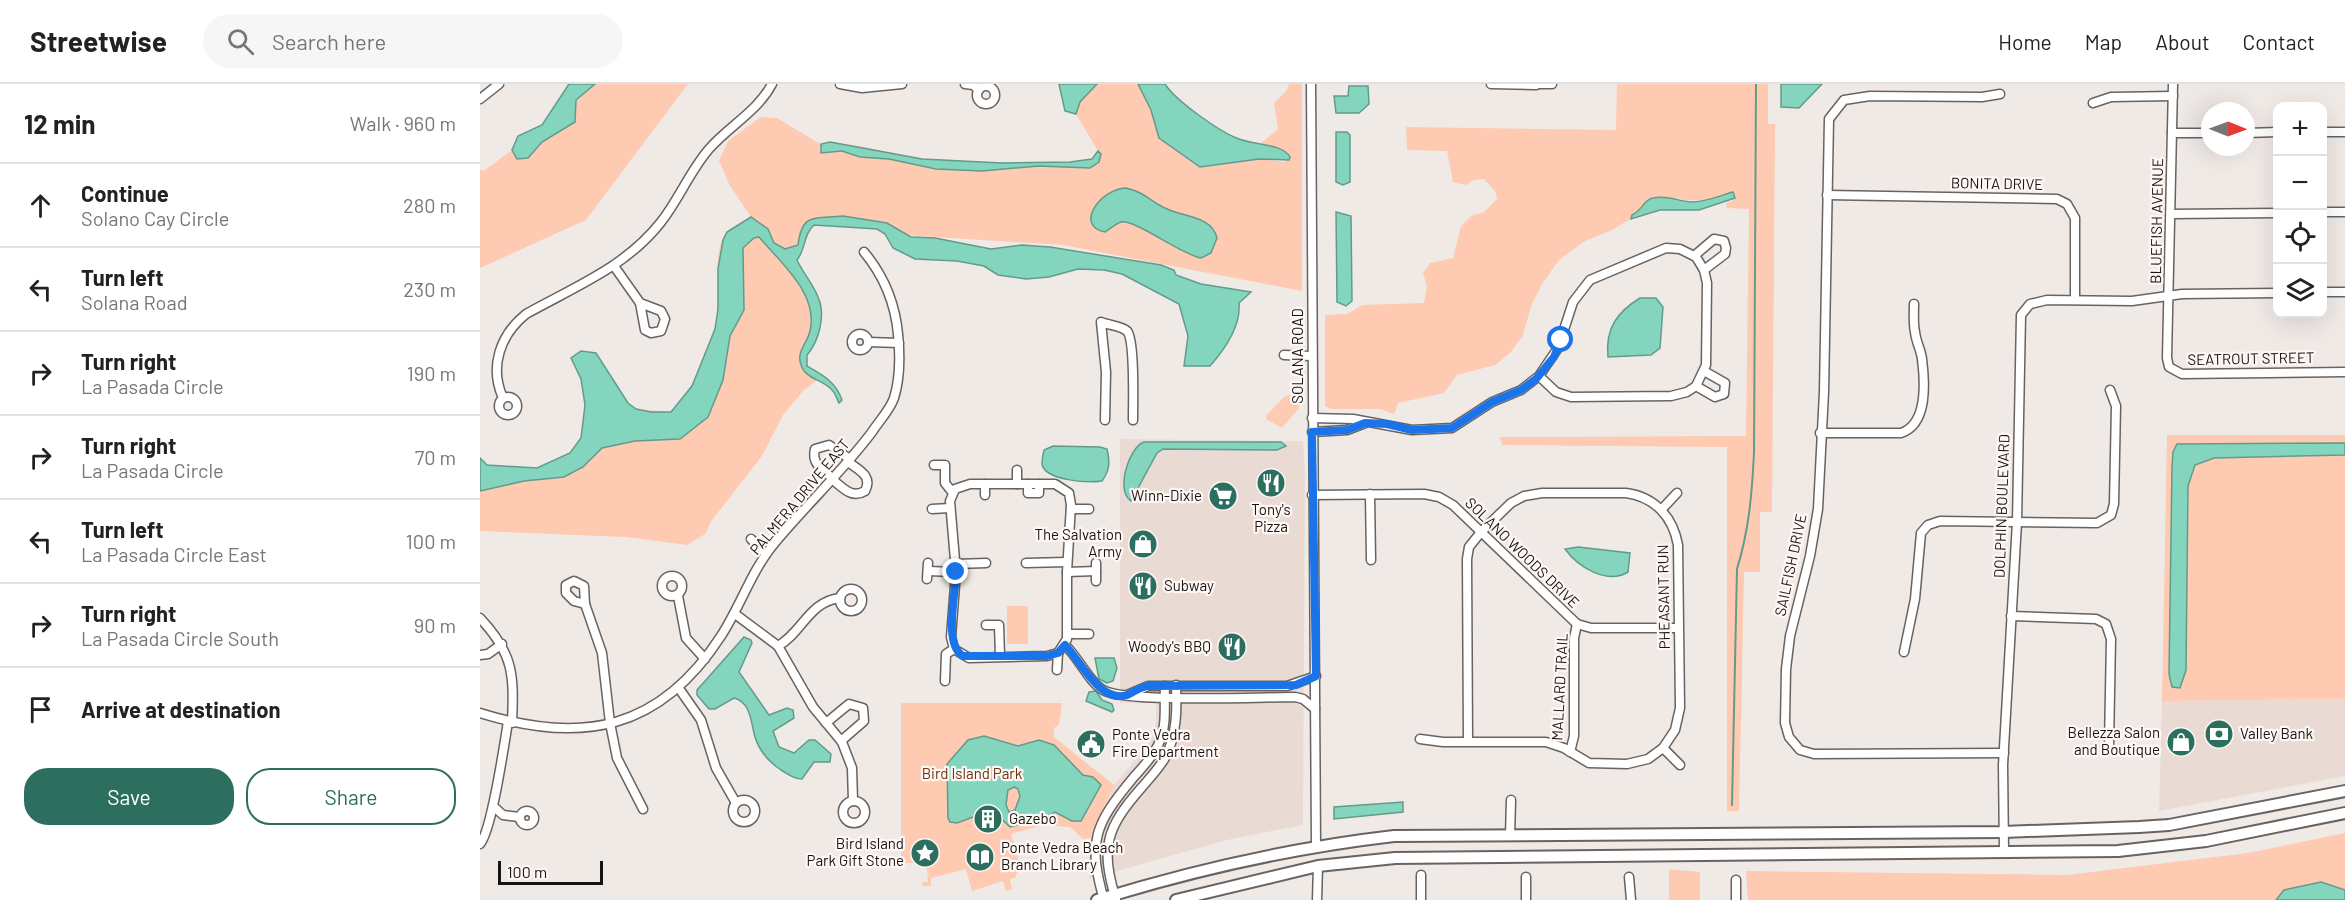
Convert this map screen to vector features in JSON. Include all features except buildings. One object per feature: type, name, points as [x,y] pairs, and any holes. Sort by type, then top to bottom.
[{"type":"main road","points":[[1107,899],[1220,865],[1316,845],[1394,836],[2003,832],[2169,825],[2345,791]]},
{"type":"main road","points":[[1176,900],[1317,866],[1395,858],[2118,851],[2206,841],[2345,813]]},
{"type":"main road","points":[[1790,834],[1790,853]]},
{"type":"main road","points":[[1581,835],[1581,855]]},
{"type":"main road","points":[[1316,845],[1317,866]]},
{"type":"street","points":[[480,99],[499,84]]},
{"type":"street","points":[[503,398],[498,380],[498,356],[504,338],[516,321],[614,266],[637,248],[660,223],[707,152],[756,106],[772,84]]},
{"type":"street","points":[[840,84],[862,88],[902,84]]},
{"type":"street","name":"SOLANA ROAD","points":[[1311,84],[1316,845]]},
{"type":"street","points":[[1491,84],[1552,84]]},
{"type":"street","name":"BLUEFISH AVENUE","points":[[2167,358],[2173,84]]},
{"type":"street","name":"SAILFISH DRIVE","points":[[2000,94],[1982,97],[1870,96],[1844,100],[1829,119],[1824,392],[1815,532],[1786,659],[1785,723],[1789,737],[1800,750],[1814,754],[2004,753]]},
{"type":"street","points":[[2093,103],[2111,97],[2173,96]]},
{"type":"street","points":[[2255,133],[2273,132]]},
{"type":"street","points":[[2327,132],[2345,132]]},
{"type":"street","points":[[2172,133],[2201,133]]},
{"type":"street","name":"BONITA DRIVE","points":[[1827,195],[2057,199],[2067,204],[2076,218],[2075,300]]},
{"type":"street","points":[[2327,212],[2345,212]]},
{"type":"street","points":[[2170,214],[2273,213]]},
{"type":"street","points":[[1694,256],[1714,239],[1724,241],[1725,254],[1704,270]]},
{"type":"street","points":[[1312,418],[1353,419],[1412,430],[1452,428],[1492,402],[1521,390],[1539,376],[1558,348],[1573,302],[1590,280],[1661,249],[1680,249],[1694,256],[1704,270],[1707,283],[1704,371],[1696,386],[1687,392],[1671,396],[1571,397],[1556,392],[1539,376]]},
{"type":"street","name":"PALMERA DRIVE EAST","points":[[480,713],[510,722],[565,730],[610,723],[650,707],[678,687],[705,658],[735,614],[766,554],[849,461],[892,403],[896,388],[899,343],[894,306],[888,290],[864,252]]},
{"type":"street","points":[[614,266],[640,303]]},
{"type":"street","points":[[2327,292],[2345,292]]},
{"type":"street","name":"DOLPHIN BOULEVARD","points":[[2004,852],[2004,753],[2017,522],[2019,322],[2028,306],[2038,301],[2132,301],[2169,296],[2273,293]]},
{"type":"street","points":[[1820,433],[1901,434],[1918,422],[1922,411],[1922,360],[1915,331],[1914,304]]},
{"type":"street","points":[[1106,420],[1106,372],[1101,322],[1124,329],[1130,336],[1133,420]]},
{"type":"street","points":[[868,342],[899,343]]},
{"type":"street","points":[[1284,355],[1312,356]]},
{"type":"street","name":"SEATROUT STREET","points":[[2167,358],[2169,367],[2182,374],[2345,372]]},
{"type":"street","points":[[1696,386],[1715,397],[1724,394],[1725,383],[1704,371]]},
{"type":"street","points":[[1904,651],[1915,599],[1920,537],[1924,527],[1940,520],[2097,523],[2111,515],[2114,504],[2116,406],[2110,390]]},
{"type":"street","points":[[1312,432],[1347,430],[1365,423]]},
{"type":"street","points":[[829,446],[849,461],[865,475],[868,484],[865,491],[858,494],[850,493],[816,464],[815,449],[829,446]]},
{"type":"street","points":[[934,465],[945,465],[945,483],[953,493]]},
{"type":"street","points":[[1017,470],[1017,484]]},
{"type":"street","points":[[972,484],[973,472]]},
{"type":"street","points":[[972,484],[1061,485],[1069,493],[1071,509],[1067,567],[1068,634],[1065,645],[1058,653],[1047,656],[969,658],[956,651],[951,637],[956,568],[950,508],[953,493],[960,486],[972,484]]},
{"type":"street","points":[[985,484],[985,495]]},
{"type":"street","points":[[1468,742],[1467,559],[1469,547],[1481,532],[1511,503],[1532,494],[1626,493],[1641,496],[1662,510],[1677,493]]},
{"type":"street","points":[[1370,494],[1371,560]]},
{"type":"street","name":"SOLANO WOODS DRIVE","points":[[1312,495],[1424,494],[1439,497],[1453,505],[1577,624],[1591,628],[1678,628]]},
{"type":"street","points":[[932,508],[950,508]]},
{"type":"street","points":[[1071,509],[1089,509]]},
{"type":"street","name":"PHEASANT RUN","points":[[1662,510],[1673,525],[1678,545],[1680,708],[1675,730],[1663,748]]},
{"type":"street","points":[[751,538],[766,554]]},
{"type":"street","points":[[928,571],[986,563]]},
{"type":"street","points":[[1026,563],[1096,572]]},
{"type":"street","points":[[678,596],[686,638],[705,658]]},
{"type":"street","points":[[778,645],[790,638],[815,607],[827,600],[840,598]]},
{"type":"street","points":[[585,604],[602,653],[610,723],[621,769],[643,809]]},
{"type":"street","points":[[735,614],[778,645],[813,707],[842,741],[852,768],[854,801]]},
{"type":"street","points":[[2011,616],[2096,619],[2106,624],[2111,639],[2109,744]]},
{"type":"street","points":[[480,844],[485,837],[493,806],[510,722],[513,674],[502,644],[482,624]]},
{"type":"street","name":"MALLARD TRAIL","points":[[1569,752],[1574,735],[1574,638],[1577,624]]},
{"type":"street","points":[[986,625],[999,625],[1000,656]]},
{"type":"street","points":[[1068,634],[1089,634]]},
{"type":"street","points":[[480,655],[488,654],[502,644]]},
{"type":"street","points":[[1065,645],[1078,658],[1098,687],[1109,693],[1164,697],[1295,697],[1303,699],[1315,710]]},
{"type":"street","points":[[945,681],[946,654],[956,651]]},
{"type":"street","points":[[1058,653],[1058,670]]},
{"type":"street","points":[[1127,694],[1140,687],[1287,686],[1316,676]]},
{"type":"street","points":[[1107,899],[1096,864],[1095,843],[1108,809],[1159,743],[1164,725],[1164,686]]},
{"type":"street","points":[[1107,899],[1107,844],[1115,821],[1164,760],[1170,748],[1176,722],[1176,686]]},
{"type":"street","points":[[678,687],[701,720],[716,768],[736,804]]},
{"type":"street","points":[[826,723],[849,704],[863,708],[864,721],[842,741]]},
{"type":"street","points":[[1420,739],[1468,742],[1546,742],[1588,763],[1620,765],[1648,759],[1663,748],[1680,765]]},
{"type":"street","points":[[1125,788],[1134,796]]},
{"type":"street","points":[[1510,800],[1510,836]]},
{"type":"street","points":[[493,806],[503,815],[519,817]]},
{"type":"street","points":[[1317,866],[1317,900]]},
{"type":"street","points":[[1421,875],[1421,900]]},
{"type":"street","points":[[1629,877],[1631,900]]},
{"type":"street","points":[[1526,878],[1526,900]]},
{"type":"street","points":[[1736,880],[1736,900]]},
{"type":"shaded area","points":[[569,84],[595,84],[576,100],[575,122],[542,142],[528,158],[517,159],[512,150],[518,136],[542,125]]},
{"type":"shaded area","points":[[1059,84],[1097,84],[1080,102],[1076,114],[1065,111]]},
{"type":"shaded area","points":[[1138,84],[1165,84],[1188,107],[1221,130],[1245,141],[1281,149],[1290,157],[1289,160],[1259,159],[1200,167],[1159,138],[1151,110]]},
{"type":"shaded area","points":[[1781,84],[1822,84],[1799,108],[1781,107]]},
{"type":"shaded area","points":[[1349,86],[1368,86],[1369,104],[1359,113],[1336,113],[1334,96],[1348,96]]},
{"type":"shaded area","points":[[1336,132],[1347,132],[1350,135],[1350,182],[1343,185],[1336,182]]},
{"type":"shaded area","points":[[830,142],[922,159],[1002,163],[1070,162],[1092,159],[1098,151],[1101,154],[1099,162],[1090,168],[1039,166],[982,171],[936,169],[889,159],[860,157],[842,151],[821,153],[821,144]]},
{"type":"shaded area","points":[[1126,188],[1139,192],[1167,209],[1196,218],[1209,225],[1217,238],[1211,253],[1201,258],[1182,251],[1128,223],[1121,222],[1105,232],[1096,228],[1091,216],[1094,208],[1107,194]]},
{"type":"shaded area","points":[[1733,192],[1735,198],[1699,210],[1660,210],[1631,219],[1632,215],[1647,200],[1653,198],[1663,197],[1697,202]]},
{"type":"shaded area","points":[[1336,212],[1351,216],[1352,301],[1346,306],[1337,302]]},
{"type":"shaded area","points":[[843,216],[887,223],[911,237],[935,238],[991,249],[1022,245],[1050,247],[1161,265],[1174,270],[1176,275],[1201,284],[1251,292],[1239,303],[1235,329],[1210,366],[1184,366],[1188,336],[1179,304],[1122,274],[1104,270],[1078,269],[1049,277],[1026,279],[998,275],[984,266],[957,261],[915,259],[893,248],[885,234],[877,229],[814,225],[808,233],[797,260],[816,292],[821,312],[820,328],[815,343],[807,355],[807,366],[833,384],[842,400],[839,403],[828,386],[807,374],[801,365],[800,356],[809,336],[811,317],[809,304],[803,292],[796,279],[759,237],[754,238],[743,248],[744,310],[730,336],[723,380],[708,417],[680,439],[635,441],[602,448],[583,467],[564,477],[524,481],[480,491],[480,458],[487,465],[537,468],[570,453],[581,438],[585,405],[581,379],[571,358],[581,351],[596,353],[628,403],[636,409],[671,412],[692,386],[715,329],[718,309],[718,269],[723,240],[727,232],[751,217],[768,229],[774,243],[785,249],[798,245],[803,227],[812,219]]},
{"type":"shaded area","points":[[1640,298],[1656,298],[1663,307],[1660,348],[1651,355],[1608,357],[1608,338],[1614,322],[1625,309]]},
{"type":"shaded area","points":[[1120,439],[1303,441],[1305,470],[1303,825],[1227,840],[1089,879],[1090,838],[1114,785],[1150,742],[1156,722],[1156,703],[1120,703]]},
{"type":"shaded area","points":[[1144,442],[1281,442],[1286,446],[1277,450],[1163,449],[1157,453],[1131,501],[1126,496],[1124,479],[1133,452]]},
{"type":"shaded area","points":[[2345,443],[2345,455],[2214,458],[2195,465],[2188,486],[2186,670],[2180,688],[2172,687],[2169,674],[2172,467],[2173,452],[2177,444]]},
{"type":"shaded area","points":[[1053,446],[1107,449],[1109,466],[1105,477],[1102,481],[1088,482],[1068,480],[1051,474],[1045,470],[1042,461],[1044,450]]},
{"type":"shaded area","points":[[1578,547],[1630,553],[1628,572],[1611,576],[1585,568],[1565,549]]},
{"type":"shaded area","points":[[744,637],[752,643],[739,672],[769,715],[787,708],[793,710],[794,718],[773,731],[779,747],[794,753],[809,740],[815,740],[831,754],[830,762],[814,762],[802,779],[781,770],[765,755],[755,737],[747,708],[740,700],[734,698],[715,709],[709,709],[697,695],[697,690]]},
{"type":"shaded area","points":[[1095,658],[1114,658],[1117,668],[1113,681],[1107,683],[1099,679]]},
{"type":"shaded area","points":[[1096,691],[1102,700],[1112,704],[1114,710],[1112,712],[1086,701],[1089,692]]},
{"type":"shaded area","points":[[2345,699],[2345,776],[2159,811],[2162,701]]},
{"type":"shaded area","points":[[984,736],[1018,746],[1039,740],[1054,745],[1083,775],[1093,777],[1101,785],[1081,821],[1072,821],[1055,812],[1043,819],[1010,827],[992,810],[957,823],[950,822],[947,764],[968,740]],"holes":[[[1014,787],[1018,789],[1020,796],[1015,810],[1009,812],[1006,805],[1008,790]]]},
{"type":"shaded area","points":[[1403,802],[1403,812],[1334,819],[1334,807]]},
{"type":"shaded area","points":[[2321,882],[2345,890],[2345,900],[2276,900],[2284,890]]},
{"type":"green space","points":[[595,84],[688,84],[586,220],[480,268],[480,170],[485,170],[512,150],[517,158],[528,158],[542,142],[575,122],[576,99]]},
{"type":"green space","points":[[1058,84],[1138,84],[1151,110],[1159,138],[1200,167],[1259,159],[1285,162],[1287,152],[1260,144],[1278,129],[1274,103],[1287,90],[1289,84],[1302,84],[1302,291],[1063,245],[885,234],[869,227],[851,224],[814,225],[808,233],[797,260],[816,292],[821,312],[820,328],[815,343],[807,355],[807,366],[828,379],[842,400],[839,403],[832,390],[817,380],[804,390],[783,415],[762,456],[712,520],[705,534],[687,545],[626,537],[480,531],[480,458],[487,465],[537,468],[570,453],[581,438],[585,405],[581,379],[571,358],[581,351],[596,353],[627,403],[636,409],[671,412],[692,383],[708,350],[715,327],[719,250],[728,231],[751,217],[730,186],[719,161],[728,141],[761,117],[777,118],[820,144],[830,142],[865,147],[922,159],[1002,163],[1070,162],[1092,159],[1098,151],[1076,114],[1065,111]]},
{"type":"green space","points":[[1617,84],[1768,84],[1768,124],[1775,124],[1772,512],[1760,512],[1760,572],[1744,572],[1739,811],[1727,811],[1727,447],[1502,445],[1500,437],[1746,436],[1749,209],[1727,208],[1726,203],[1733,201],[1727,194],[1712,199],[1697,200],[1666,197],[1612,230],[1585,241],[1559,260],[1542,284],[1532,304],[1522,337],[1510,353],[1495,365],[1457,375],[1444,393],[1398,403],[1394,414],[1380,409],[1332,409],[1325,406],[1325,315],[1347,314],[1362,305],[1424,303],[1427,286],[1423,273],[1430,263],[1453,258],[1461,226],[1471,216],[1484,212],[1497,199],[1495,191],[1484,179],[1473,180],[1466,185],[1453,182],[1447,151],[1407,150],[1406,127],[1616,130]]},
{"type":"green space","points":[[1290,395],[1299,404],[1299,408],[1282,428],[1266,419],[1266,416],[1285,396]]},
{"type":"green space","points":[[2167,435],[2345,435],[2345,443],[2177,444],[2180,688],[2186,670],[2188,486],[2195,465],[2214,458],[2345,455],[2345,699],[2162,701]]},
{"type":"green space","points":[[1007,606],[1028,606],[1028,644],[1007,644]]},
{"type":"green space","name":"Bird Island Park","points":[[901,703],[1062,703],[1059,725],[1054,728],[1054,737],[1114,785],[1090,838],[1083,839],[1070,827],[1055,826],[1054,822],[1011,834],[1020,865],[1015,878],[1010,879],[1012,889],[1006,891],[1003,881],[972,891],[966,869],[931,878],[931,886],[922,886],[923,882],[928,882],[927,868],[915,863],[901,863]]},
{"type":"green space","points":[[2345,833],[2345,900],[1748,900],[1746,871],[2067,875],[2248,853]]},
{"type":"green space","points":[[1669,869],[1700,872],[1700,900],[1669,900]]},
{"type":"waterway","points":[[1732,805],[1737,569],[1749,512],[1754,453],[1756,84]]},
{"type":"place","name":"Tony's Pizza","points":[[1271,483]]},
{"type":"place","name":"Winn-Dixie","points":[[1223,496]]},
{"type":"place","name":"The Salvation Army","points":[[1143,544]]},
{"type":"place","name":"Subway","points":[[1143,586]]},
{"type":"place","name":"Woody's BBQ","points":[[1232,647]]},
{"type":"place","name":"Valley Bank","points":[[2219,734]]},
{"type":"place","name":"Bellezza Salon and Boutique","points":[[2181,742]]},
{"type":"place","name":"Ponte Vedra Fire Department","points":[[1091,744]]},
{"type":"place","name":"Gazebo","points":[[988,819]]},
{"type":"place","name":"Bird Island Park Gift Stone","points":[[925,853]]},
{"type":"place","name":"Ponte Vedra Beach Branch Library","points":[[980,857]]},
{"type":"route","points":[[956,572],[952,644],[958,653],[969,658],[1005,655],[1047,656],[1058,653],[1065,645],[1078,658],[1091,680],[1101,690],[1117,695],[1127,694],[1140,687],[1148,686],[1296,685],[1316,676],[1312,432],[1354,429],[1365,423],[1377,422],[1412,430],[1452,428],[1471,418],[1484,406],[1521,390],[1536,379],[1554,357],[1561,340]]}]
